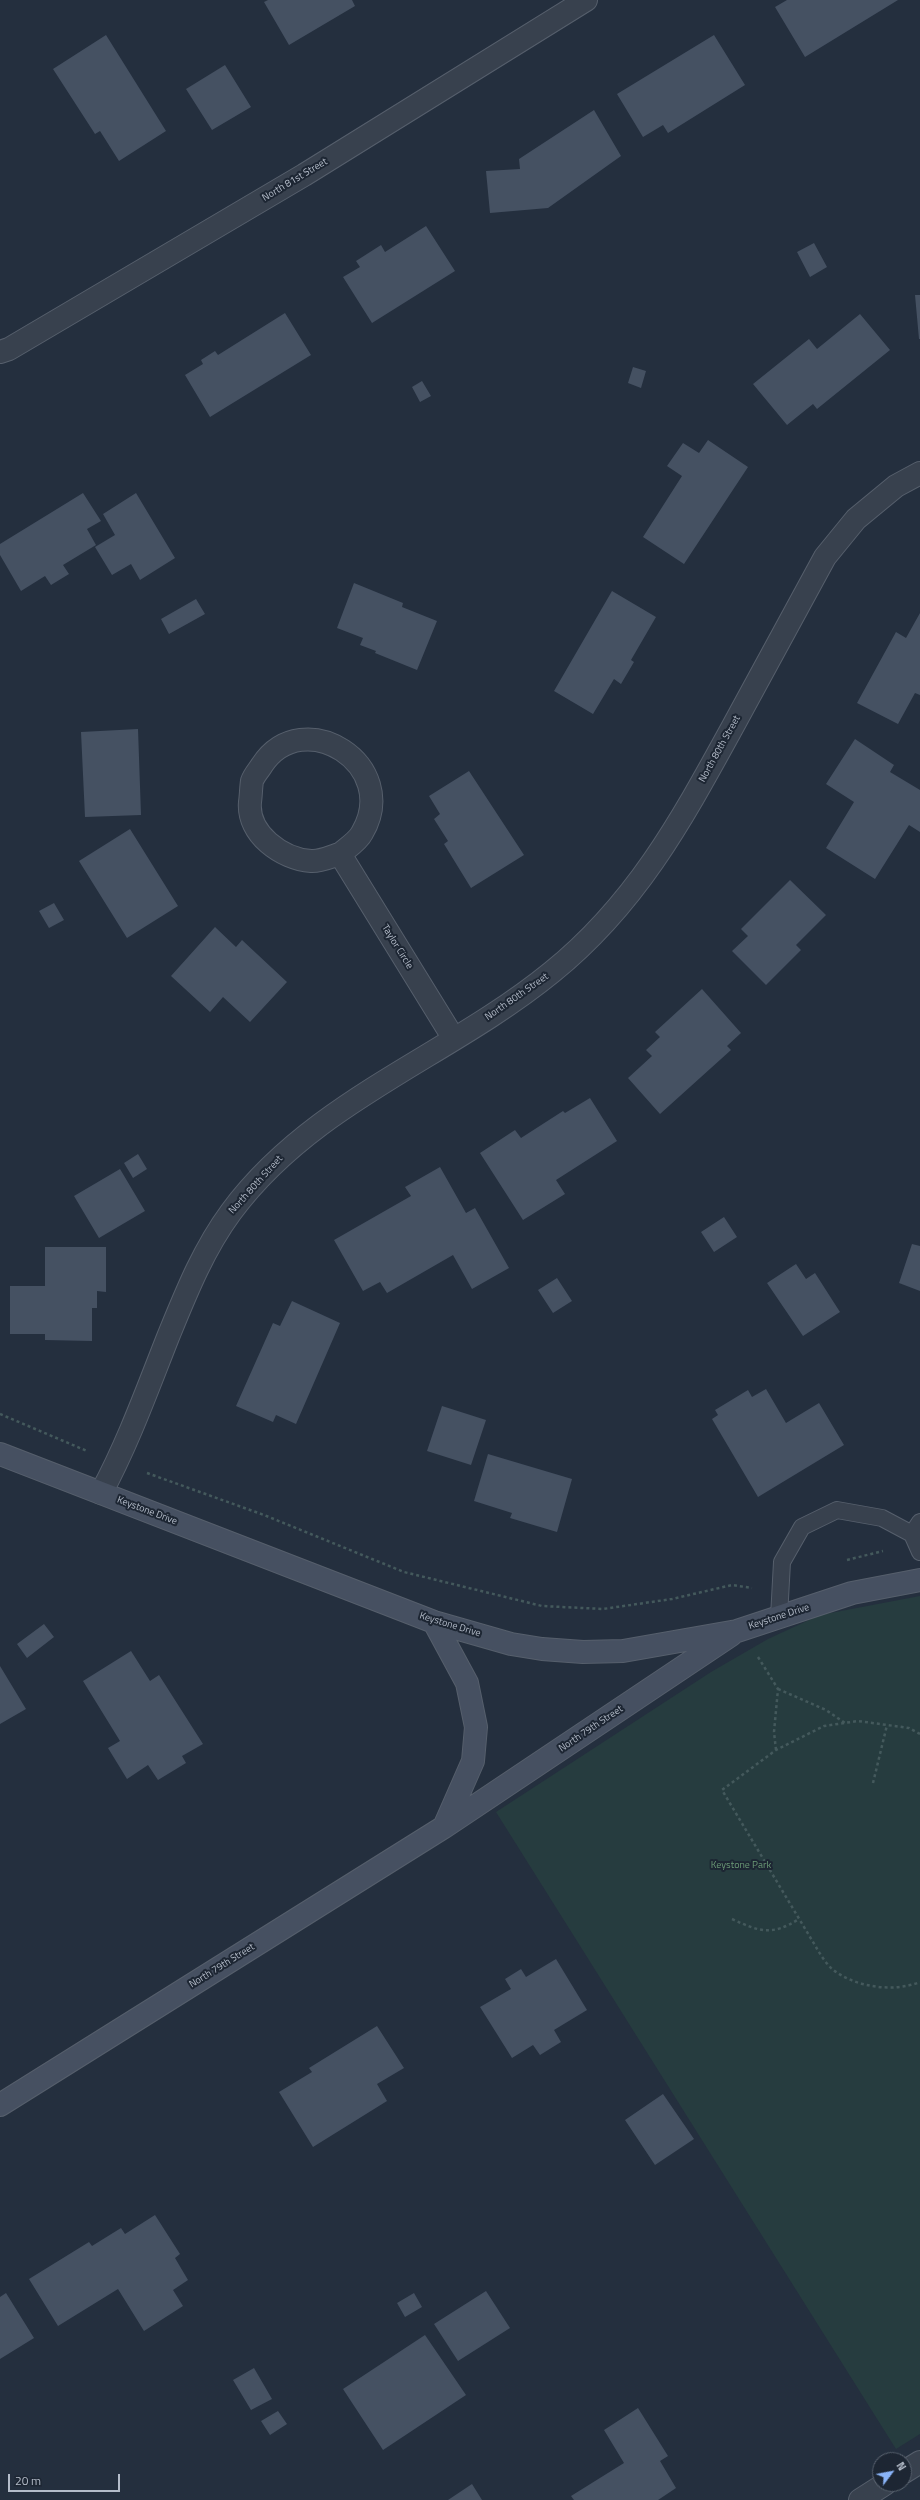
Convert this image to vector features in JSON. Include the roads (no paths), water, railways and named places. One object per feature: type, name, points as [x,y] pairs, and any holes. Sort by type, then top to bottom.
[{"type":"street","name":"North 81st Street","points":[[0,352],[9,349],[304,174],[586,0]]},
{"type":"street","name":"North 80th Street","points":[[101,1493],[117,1462],[193,1275],[232,1210],[272,1165],[312,1129],[357,1098],[499,1010],[552,972],[595,933],[634,890],[679,824],[825,557],[856,519],[896,486],[920,473]]},
{"type":"street","points":[[295,740],[324,740],[350,754],[367,777],[372,806],[362,834],[340,854],[312,861],[283,855],[261,836],[250,809],[253,779],[269,755],[295,740]]},
{"type":"street","name":"Taylor Circle","points":[[340,854],[454,1039]]},
{"type":"street","name":"Keystone Drive","points":[[0,1454],[434,1622],[511,1644],[583,1652],[623,1650],[739,1630],[852,1593],[920,1580]]},
{"type":"street","points":[[434,1622],[467,1683],[476,1727],[473,1761],[444,1827]]},
{"type":"street","name":"North 79th Street","points":[[0,2105],[444,1827],[739,1630]]},
{"type":"street","points":[[860,2500],[872,2492]]},
{"type":"lane","points":[[780,1617],[782,1562],[802,1527],[837,1510],[882,1518],[917,1538]]},
{"type":"park label","name":"Keystone Park","points":[[741,1866]]}]
